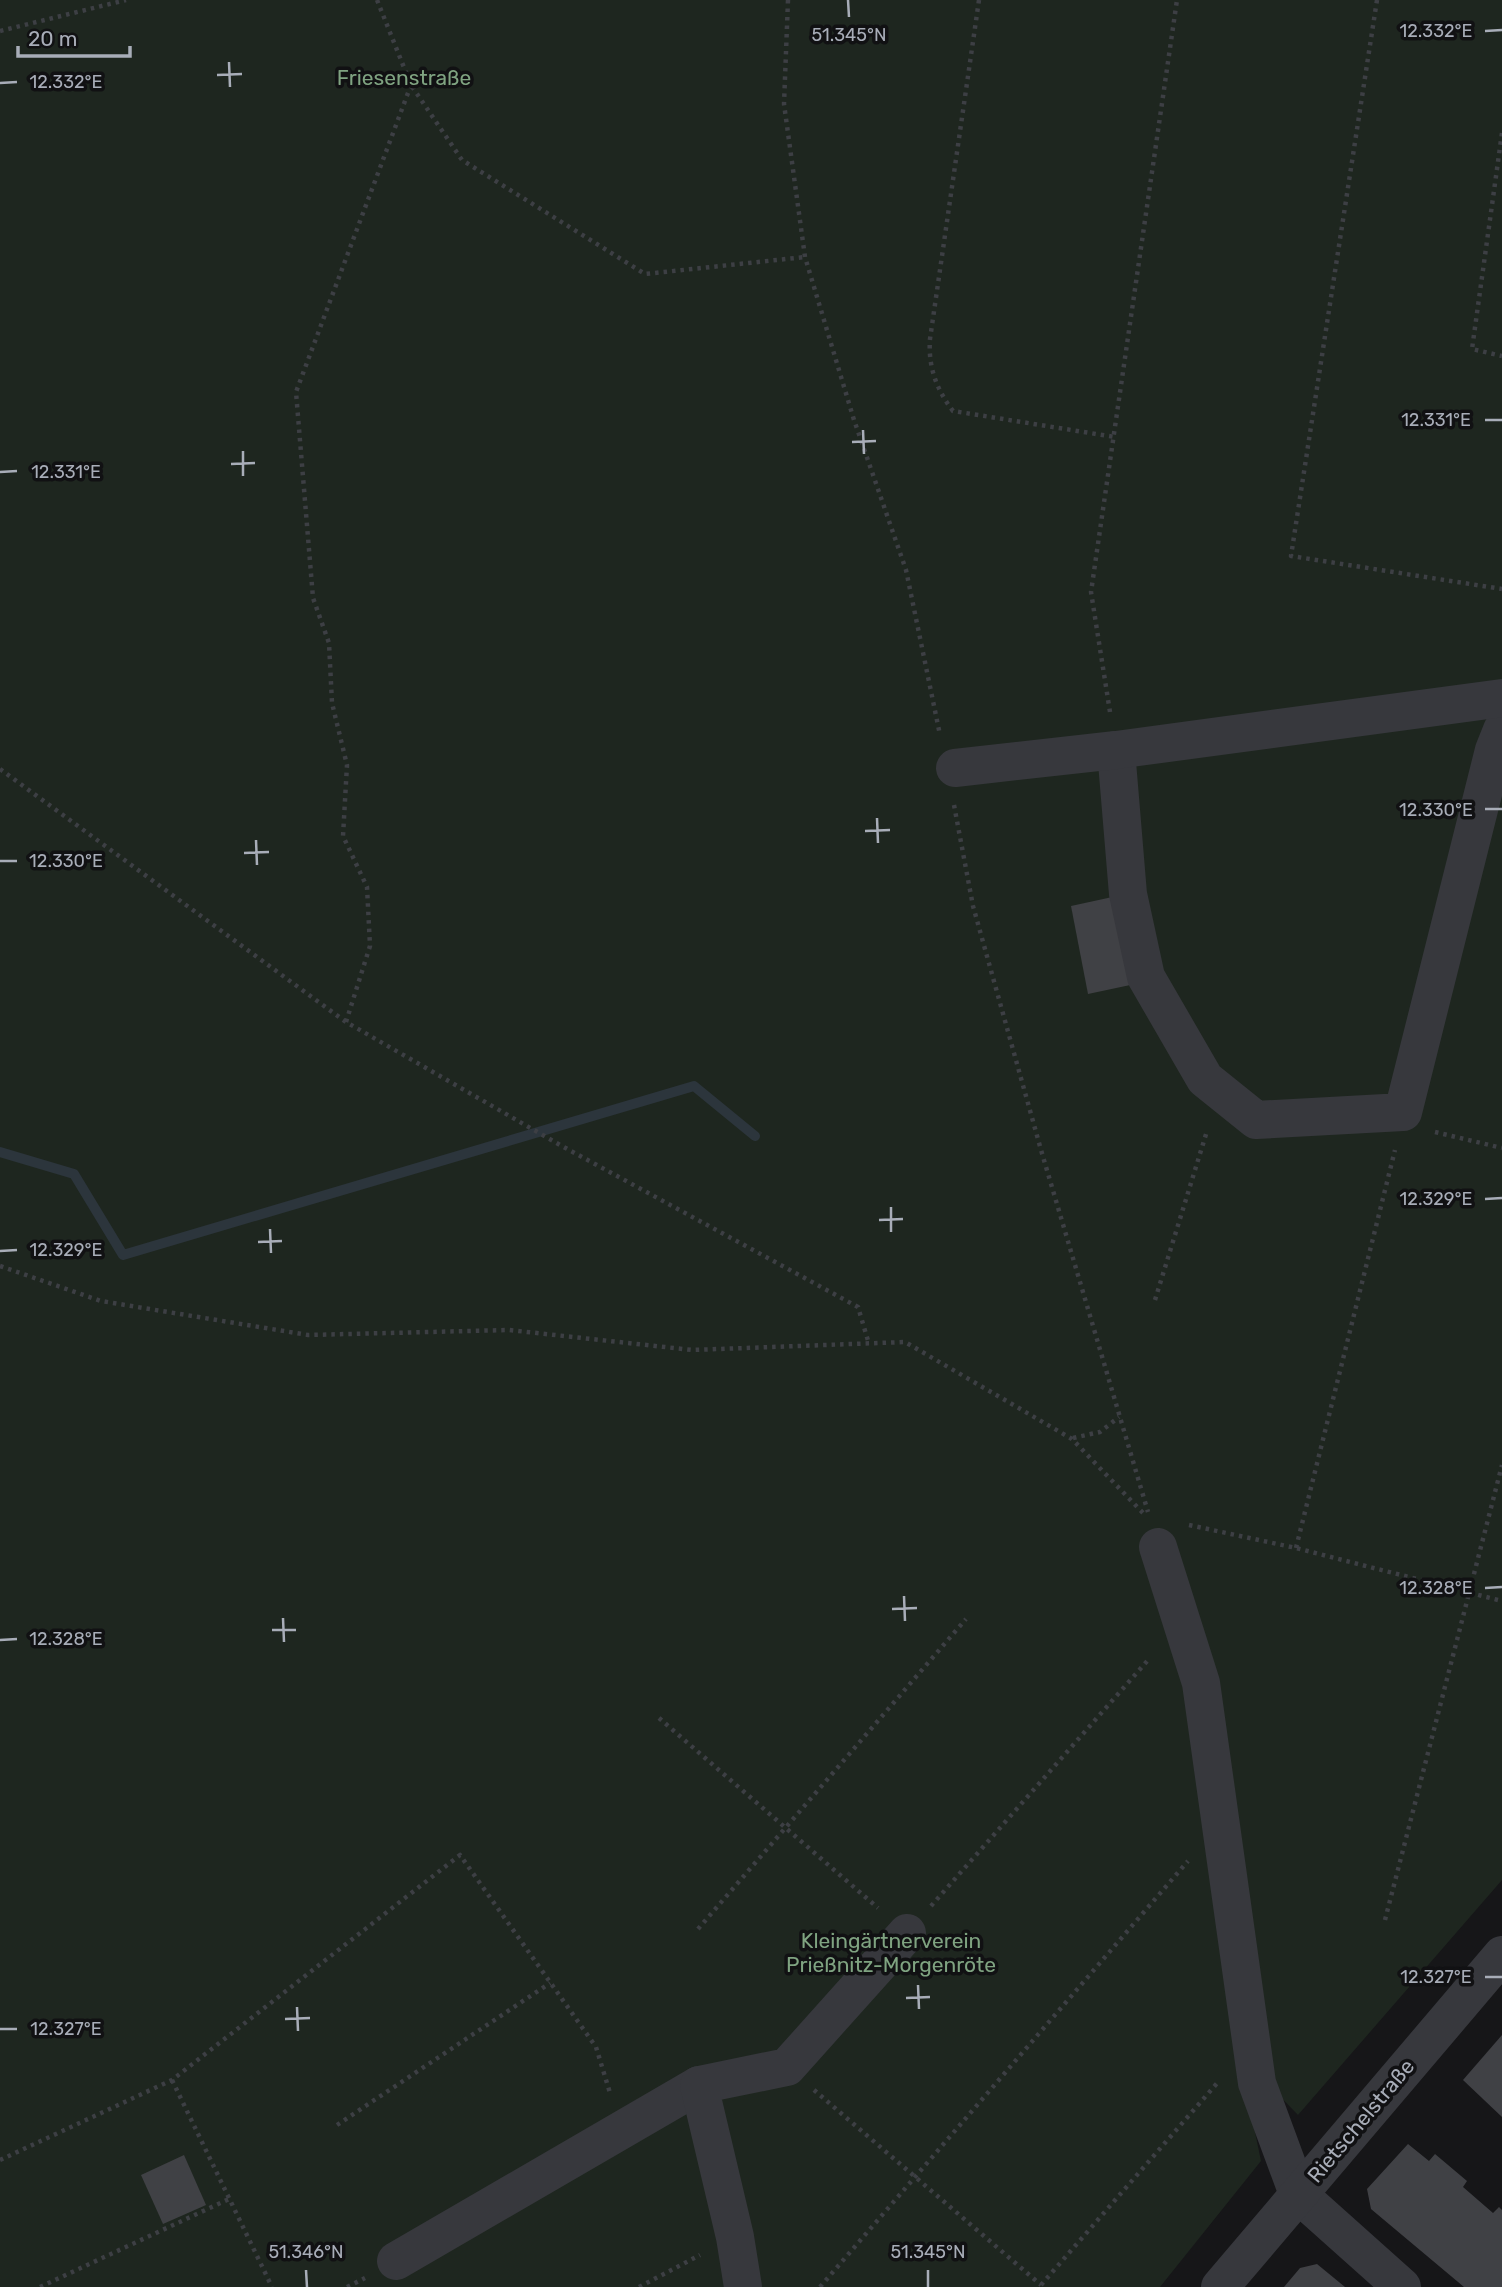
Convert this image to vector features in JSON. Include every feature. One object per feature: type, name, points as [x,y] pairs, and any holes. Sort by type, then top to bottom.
[{"type":"street","points":[[956,768],[1116,750],[1502,698]]},
{"type":"street","points":[[1116,750],[1128,894],[1146,977],[1205,1079],[1256,1120],[1402,1118],[1494,750],[1502,730]]},
{"type":"street","points":[[1164,1531],[1201,1683],[1257,2083],[1298,2194],[1402,2287]]},
{"type":"street","points":[[396,2261],[699,2085],[787,2067],[907,1933]]},
{"type":"street","name":"Rietschelstraße","points":[[1220,2287],[1502,1955]]},
{"type":"street","points":[[699,2085],[735,2237],[743,2287]]},
{"type":"path","points":[[0,31],[126,0]]},
{"type":"path","points":[[377,0],[411,85],[462,160],[645,274],[805,257]]},
{"type":"path","points":[[979,0],[930,339],[929,357],[940,394],[953,411],[1115,437]]},
{"type":"path","points":[[1116,750],[1091,592],[1177,0]]},
{"type":"path","points":[[1377,0],[1291,556],[1502,589]]},
{"type":"path","points":[[346,1022],[370,946],[367,887],[343,836],[347,765],[332,703],[330,643],[313,598],[296,392],[411,85]]},
{"type":"path","points":[[1502,133],[1472,349],[1502,356]]},
{"type":"path","points":[[0,769],[346,1022],[560,1145],[858,1307],[869,1344]]},
{"type":"path","points":[[1296,1548],[1402,1118],[1502,1148]]},
{"type":"path","points":[[1155,1300],[1209,1125],[1256,1120]]},
{"type":"path","points":[[0,1266],[101,1301],[308,1335],[509,1330],[692,1350],[905,1342],[1072,1438],[1164,1531],[1296,1548],[1502,1601]]},
{"type":"path","points":[[1072,1438],[1100,1432],[1119,1417]]},
{"type":"path","points":[[1385,1920],[1502,1465]]},
{"type":"path","points":[[698,1928],[966,1619]]},
{"type":"path","points":[[659,1718],[907,1933],[1149,1659]]},
{"type":"path","points":[[820,2287],[1194,1855]]},
{"type":"path","points":[[0,2160],[172,2080],[460,1856],[596,2047],[621,2131]]},
{"type":"path","points":[[337,2125],[550,1983]]},
{"type":"path","points":[[787,2067],[1040,2286],[1251,2043]]},
{"type":"path","points":[[172,2080],[272,2287]]},
{"type":"path","points":[[40,2287],[229,2199]]},
{"type":"path","points":[[639,2287],[735,2237]]},
{"type":"green space","points":[[0,0],[1502,0],[1502,1880],[1298,2115],[1267,2083],[1193,1685],[1245,2084],[1261,2161],[1160,2287],[0,2287]]},
{"type":"building","points":[[1117,896],[1135,984],[1088,994],[1071,906]]},
{"type":"building","points":[[1502,2035],[1502,2117],[1463,2080]]},
{"type":"building","points":[[1408,2144],[1429,2161],[1435,2154],[1467,2181],[1463,2187],[1493,2213],[1499,2207],[1502,2210],[1502,2287],[1464,2287],[1371,2209],[1367,2189]]},
{"type":"building","points":[[184,2155],[206,2205],[163,2224],[141,2175]]},
{"type":"building","points":[[1317,2264],[1345,2287],[1284,2287],[1300,2268]]},
{"type":"waterway","points":[[0,1152],[74,1174],[123,1255],[694,1086],[755,1136]]},
{"type":"park label","name":"Friesenstraße","points":[[404,78]]},
{"type":"park label","name":"Kleingärtnerverein Prießnitz-Morgenröte","points":[[891,1953]]}]
